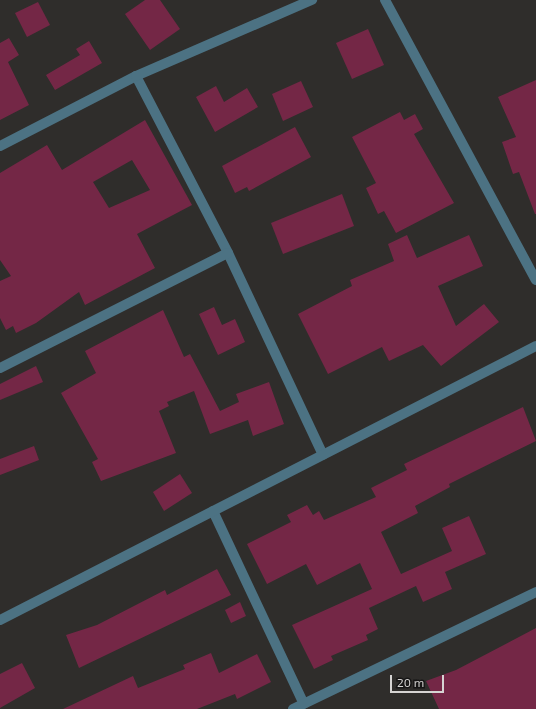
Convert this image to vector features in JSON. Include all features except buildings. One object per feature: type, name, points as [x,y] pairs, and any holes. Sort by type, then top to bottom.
[{"type":"street","points":[[0,146],[136,76],[312,0]]},
{"type":"street","points":[[385,0],[536,280]]},
{"type":"street","points":[[136,76],[228,253],[323,455]]},
{"type":"street","points":[[0,368],[228,253]]},
{"type":"street","points":[[0,620],[536,346]]},
{"type":"street","points":[[213,511],[304,704]]},
{"type":"street","points":[[293,709],[536,592]]}]
